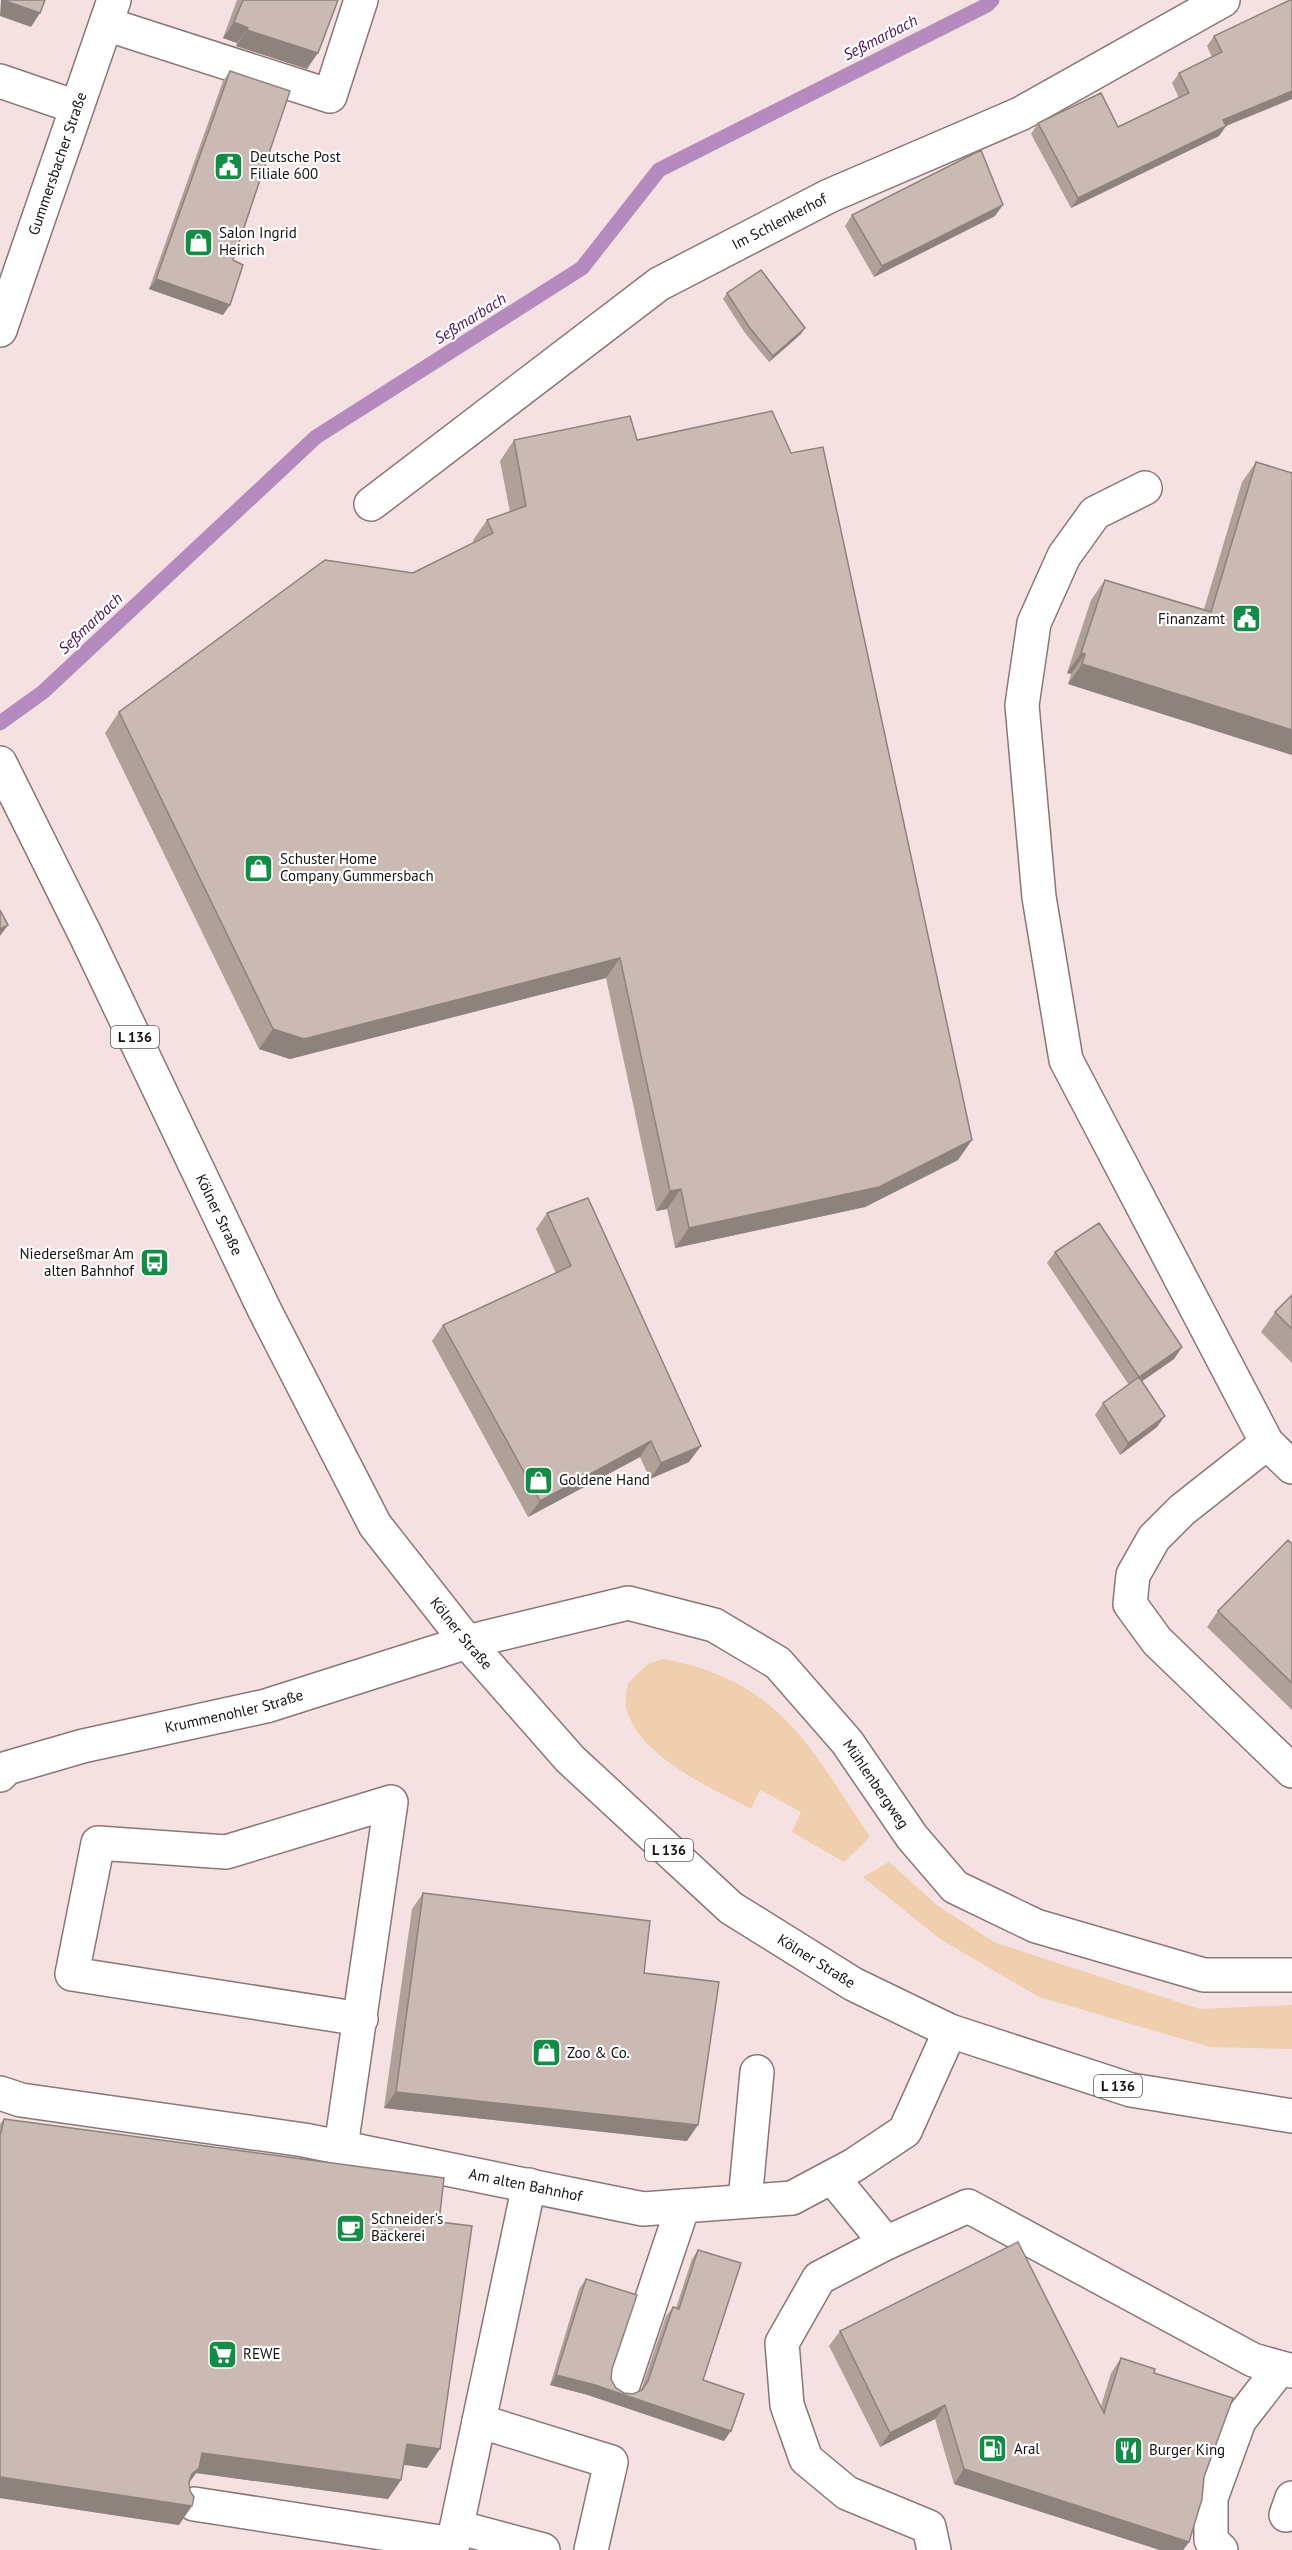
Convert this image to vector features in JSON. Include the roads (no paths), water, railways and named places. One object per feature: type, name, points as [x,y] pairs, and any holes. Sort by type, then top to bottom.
[{"type":"street","points":[[110,12],[330,96],[361,0]]},
{"type":"street","name":"Im Schlenkerhof","points":[[372,504],[659,284],[829,196],[1020,114],[1223,0]]},
{"type":"street","name":"Gummersbacher Straße","points":[[0,330],[110,12]]},
{"type":"street","points":[[0,81],[76,106]]},
{"type":"street","points":[[1144,488],[1095,513],[1064,556],[1034,623],[1022,705],[1039,897],[1066,1060],[1266,1443],[1292,1467]]},
{"type":"street","name":"Kölner Straße","points":[[0,764],[81,925],[265,1311],[375,1525],[467,1642],[570,1759],[731,1908],[853,1984],[950,2031],[1131,2090],[1292,2116]]},
{"type":"street","points":[[1266,1443],[1182,1510],[1154,1538],[1133,1575],[1130,1604],[1157,1641],[1292,1771]]},
{"type":"street","name":"Mühlenbergweg","points":[[467,1642],[628,1603],[714,1625],[778,1663],[847,1742],[912,1837],[955,1887],[1036,1926],[1204,1975],[1292,1975]]},
{"type":"street","name":"Krummenohler Straße","points":[[0,1774],[8,1768],[83,1746],[266,1706],[467,1642]]},
{"type":"street","points":[[341,2147],[361,2019],[392,1802],[226,1852],[98,1843],[72,1974],[361,2019]]},
{"type":"street","name":"Am alten Bahnhof","points":[[11,2096],[341,2147],[643,2209],[792,2198],[854,2165],[905,2131],[950,2031]]},
{"type":"street","points":[[745,2201],[758,2072]]},
{"type":"street","points":[[832,2177],[886,2243]]},
{"type":"street","points":[[195,2504],[453,2544],[529,2185]]},
{"type":"street","points":[[623,2385],[683,2206]]},
{"type":"street","points":[[934,2550],[929,2527],[847,2493],[806,2459],[787,2405],[782,2343],[819,2278],[886,2243],[968,2206],[1253,2361],[1286,2370],[1239,2421],[1211,2498],[1211,2540],[1221,2550]]},
{"type":"street","points":[[479,2421],[611,2462],[591,2550]]},
{"type":"street","points":[[457,2527],[543,2550]]},
{"type":"waterway","name":"Seßmarbach","points":[[0,723],[43,692],[316,437],[582,268],[659,170],[987,5],[992,0]]},
{"type":"place","name":"Deutsche Post Filiale 600","points":[[229,166]]},
{"type":"place","name":"Salon Ingrid Heirich","points":[[198,242]]},
{"type":"place","name":"Finanzamt","points":[[1246,619]]},
{"type":"place","name":"Schuster Home Company Gummersbach","points":[[259,868]]},
{"type":"place","name":"Niederseßmar Am alten Bahnhof","points":[[155,1263]]},
{"type":"place","name":"Goldene Hand","points":[[538,1480]]},
{"type":"place","name":"Zoo & Co.","points":[[546,2053]]},
{"type":"place","name":"Schneider's Bäckerei","points":[[350,2228]]},
{"type":"place","name":"REWE","points":[[222,2354]]},
{"type":"place","name":"Aral","points":[[993,2449]]},
{"type":"place","name":"Burger King","points":[[1128,2450]]}]
